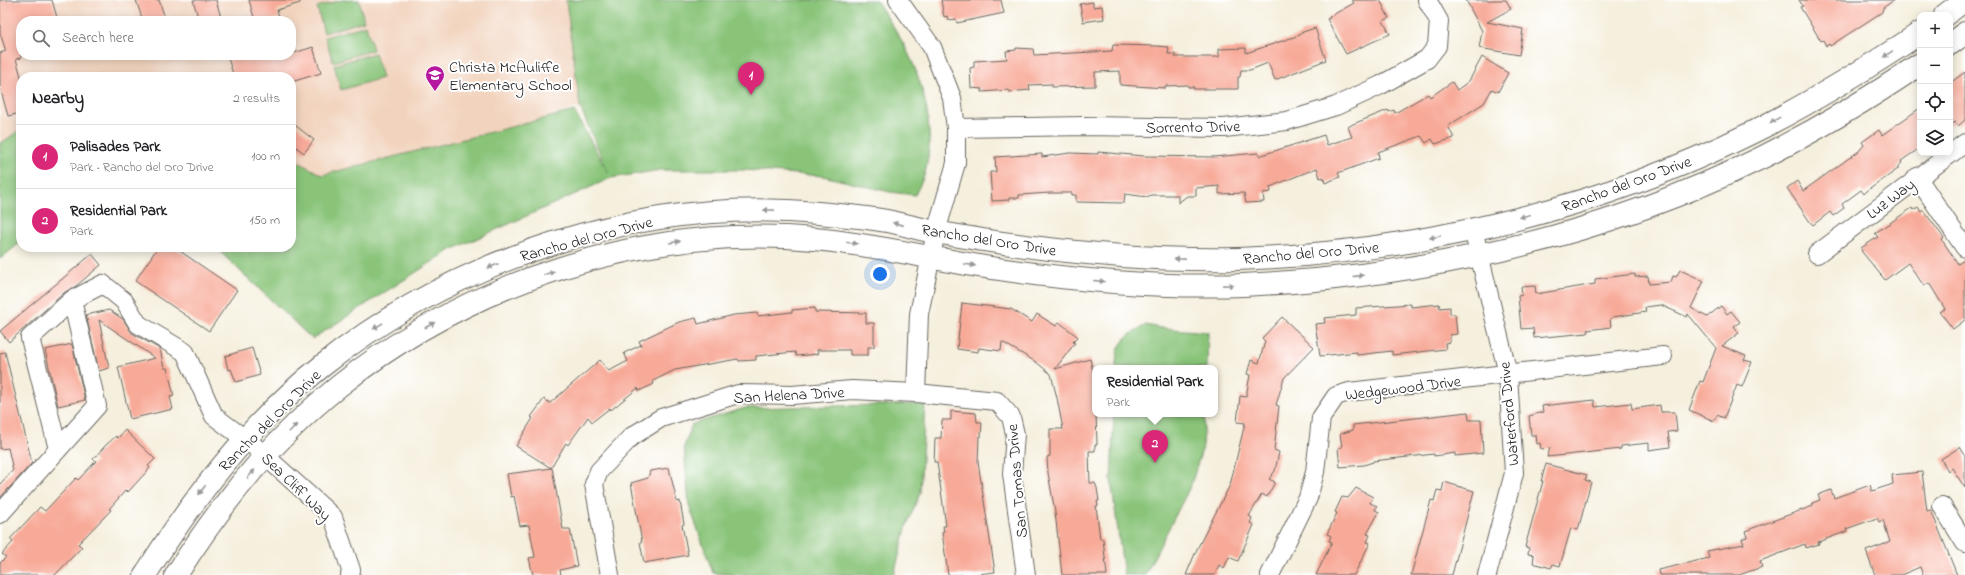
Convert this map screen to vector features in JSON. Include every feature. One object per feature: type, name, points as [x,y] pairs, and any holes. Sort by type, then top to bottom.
[{"type":"main road","points":[[1949,12],[1965,0]]},
{"type":"main road","points":[[1953,42],[1965,33]]},
{"type":"main road","name":"Rancho del Oro Drive","points":[[145,575],[179,521],[208,483],[246,439],[278,406],[320,367],[365,335],[417,302],[464,277],[558,242],[618,225],[676,215],[767,210],[816,213],[886,221],[936,232],[1067,252],[1180,259],[1240,259],[1325,253],[1407,243],[1473,229],[1577,202],[1702,156],[1752,133],[1817,97],[1880,60],[1917,35]]},
{"type":"main road","name":"Rancho del Oro Drive","points":[[176,575],[201,536],[228,500],[266,456],[297,424],[337,388],[379,357],[430,326],[476,301],[521,282],[566,267],[624,251],[679,241],[767,236],[814,239],[882,247],[931,258],[1065,278],[1180,286],[1242,285],[1367,275],[1412,269],[1479,255],[1584,227],[1660,201],[1712,180],[1764,156],[1830,120],[1917,66]]},
{"type":"street","points":[[898,0],[932,47],[952,98],[956,128],[956,163],[936,232],[919,314],[916,393]]},
{"type":"street","name":"Sorrento Drive","points":[[956,128],[1085,126],[1224,128],[1287,121],[1336,106],[1381,85],[1427,59],[1438,46],[1439,21],[1427,0]]},
{"type":"street","name":"Luz Way","points":[[1817,254],[1917,177],[1965,143]]},
{"type":"street","points":[[1917,177],[1965,248]]},
{"type":"street","name":"Waterford Drive","points":[[1473,229],[1508,374],[1514,473],[1487,575]]},
{"type":"street","name":"Sea Cliff Way","points":[[72,300],[103,284],[124,302],[138,324],[185,352],[214,416],[246,439],[333,517],[351,570],[350,575]]},
{"type":"street","points":[[0,514],[97,406],[72,300],[30,338],[58,449]]},
{"type":"street","name":"Wedgewood Drive","points":[[1270,575],[1308,498],[1315,472],[1321,418],[1336,396],[1349,392],[1663,356]]},
{"type":"street","name":"San Helena Drive","points":[[610,575],[594,484],[599,471],[632,437],[661,418],[738,394],[792,395],[852,390],[916,393]]},
{"type":"street","name":"San Tomas Drive","points":[[916,393],[997,401],[1011,417],[1015,434],[1012,474],[1026,575]]},
{"type":"street","points":[[1942,506],[1965,543]]},
{"type":"shaded area","name":"Christa McAuliffe Elementary School","points":[[0,0],[566,0],[580,107],[456,145],[322,175],[296,161],[296,72],[16,72],[16,133],[0,144]]},
{"type":"green space","points":[[342,0],[359,0],[364,21],[324,33],[317,7]]},
{"type":"green space","points":[[566,0],[876,0],[898,33],[911,59],[922,90],[928,123],[928,157],[924,176],[915,195],[890,192],[823,176],[744,170],[661,170],[611,178],[449,251],[312,339],[220,252],[296,252],[296,161],[322,175],[574,111],[608,172],[580,107]]},
{"type":"green space","points":[[366,25],[373,50],[333,62],[325,37]]},
{"type":"green space","points":[[375,53],[382,78],[341,90],[334,65]]},
{"type":"green space","points":[[16,133],[16,246],[0,259],[0,144]]},
{"type":"green space","points":[[1146,325],[1161,328],[1208,332],[1207,365],[1116,365],[1116,359],[1120,346],[1132,333]]},
{"type":"green space","points":[[925,404],[920,493],[907,525],[894,575],[738,575],[713,573],[689,505],[684,447],[692,424],[745,408]]},
{"type":"green space","points":[[1114,417],[1205,417],[1203,446],[1191,485],[1145,575],[1124,575],[1111,480]]},
{"type":"building","points":[[0,0],[52,0],[57,16],[16,16],[16,60],[20,72],[16,72],[16,114],[8,116],[0,87],[0,53],[6,51],[0,33]]},
{"type":"building","points":[[136,0],[159,0],[164,16],[141,16]]},
{"type":"building","points":[[193,0],[216,0],[221,16],[198,16]]},
{"type":"building","points":[[249,0],[300,0],[300,3],[277,10],[279,16],[254,16]]},
{"type":"building","points":[[941,0],[1001,0],[1004,13],[957,23],[956,19],[948,20],[947,16],[944,17]]},
{"type":"building","points":[[1352,0],[1380,0],[1389,18],[1383,21],[1390,34],[1346,54],[1327,19],[1354,3]]},
{"type":"building","points":[[1466,0],[1506,0],[1511,9],[1487,22],[1523,29],[1519,55],[1479,48],[1482,31]]},
{"type":"building","points":[[1799,0],[1894,0],[1883,8],[1882,12],[1830,46],[1829,44],[1826,46],[1823,40],[1821,41],[1800,7],[1803,6]]},
{"type":"building","points":[[1093,2],[1093,7],[1102,6],[1104,19],[1083,22],[1080,4]]},
{"type":"building","points":[[1315,28],[1326,60],[1275,80],[1268,63],[1250,70],[1241,70],[1240,77],[1238,77],[1238,89],[1193,89],[1194,87],[1188,87],[1188,85],[1165,86],[1165,88],[1120,85],[1120,71],[1095,72],[1095,86],[1052,87],[1052,84],[1029,85],[1030,90],[1009,92],[1009,90],[982,92],[982,89],[971,88],[970,68],[974,67],[974,61],[1007,59],[1006,51],[1016,50],[1016,48],[1033,49],[1034,55],[1112,51],[1113,45],[1157,46],[1169,47],[1168,54],[1175,54],[1175,57],[1219,57],[1219,49],[1246,48],[1246,53],[1300,35],[1300,33]]},
{"type":"building","points":[[313,47],[321,73],[296,80],[296,72],[232,72],[229,60],[296,60],[296,52]]},
{"type":"building","points":[[1482,57],[1508,73],[1498,92],[1492,89],[1484,103],[1448,126],[1454,138],[1435,144],[1432,139],[1426,143],[1421,136],[1378,152],[1379,158],[1338,173],[1340,177],[1325,183],[1323,177],[1320,178],[1317,168],[1270,187],[1271,192],[1263,193],[1264,202],[1246,203],[1244,193],[1219,194],[1219,186],[1196,188],[1196,196],[1187,196],[1178,203],[1178,195],[1151,195],[1147,197],[1125,194],[1124,203],[1076,202],[1076,195],[1072,195],[1072,193],[1019,195],[1019,198],[992,201],[990,172],[996,172],[995,157],[1042,154],[1042,157],[1070,153],[1098,154],[1098,152],[1144,156],[1213,157],[1258,153],[1259,156],[1324,135],[1327,145],[1352,137],[1348,127],[1353,124],[1388,110],[1389,112],[1394,110],[1395,113],[1428,94],[1430,97],[1452,82],[1457,90],[1469,81]]},
{"type":"building","points":[[1965,72],[1965,120],[1958,126],[1955,122],[1953,124],[1953,81]]},
{"type":"building","points":[[1917,110],[1917,150],[1901,161],[1902,163],[1898,166],[1898,169],[1864,194],[1861,190],[1842,204],[1844,208],[1833,216],[1830,212],[1813,225],[1787,188],[1797,181],[1803,191],[1859,151],[1864,145],[1862,142],[1879,130],[1882,135]]},
{"type":"building","points":[[296,126],[314,140],[304,153],[296,147]]},
{"type":"building","points":[[1918,207],[1921,212],[1923,210],[1944,238],[1942,240],[1958,264],[1965,259],[1965,320],[1953,329],[1940,312],[1945,309],[1929,283],[1924,286],[1908,263],[1885,280],[1862,252],[1861,248],[1878,237],[1875,233],[1912,208],[1913,210]]},
{"type":"building","points":[[155,252],[181,252],[237,290],[209,331],[135,281]]},
{"type":"building","points":[[92,254],[101,265],[76,286],[65,292],[9,342],[0,331]]},
{"type":"building","points":[[1680,270],[1704,281],[1691,308],[1707,317],[1721,306],[1727,314],[1731,311],[1740,322],[1734,326],[1739,333],[1722,346],[1746,356],[1744,360],[1752,362],[1742,387],[1737,385],[1724,418],[1717,415],[1714,421],[1689,410],[1700,381],[1703,382],[1716,348],[1688,314],[1687,317],[1661,305],[1645,307],[1646,312],[1613,317],[1610,319],[1611,327],[1587,330],[1588,333],[1534,338],[1533,328],[1521,329],[1518,296],[1522,295],[1521,287],[1535,286],[1536,294],[1595,284],[1595,279],[1635,274],[1635,277],[1648,276],[1649,284],[1671,282],[1673,276],[1676,277]]},
{"type":"building","points":[[962,303],[1011,309],[1032,322],[1037,314],[1056,326],[1059,322],[1078,337],[1055,369],[1090,359],[1092,367],[1092,417],[1096,417],[1097,445],[1095,445],[1095,451],[1089,451],[1090,483],[1095,483],[1097,488],[1099,501],[1097,501],[1098,506],[1096,506],[1100,539],[1103,539],[1107,575],[1062,575],[1047,457],[1050,456],[1050,429],[1063,429],[1051,374],[1036,362],[1002,342],[1001,351],[979,348],[978,352],[957,349]]},
{"type":"building","points":[[1411,304],[1411,307],[1439,304],[1440,308],[1450,307],[1450,314],[1455,314],[1457,334],[1450,335],[1450,342],[1445,343],[1446,349],[1392,355],[1392,351],[1357,355],[1357,352],[1320,356],[1315,324],[1325,323],[1324,318],[1356,315],[1356,308]]},
{"type":"building","points":[[815,308],[815,312],[866,313],[866,323],[874,323],[874,347],[868,347],[868,355],[850,355],[850,350],[817,350],[818,354],[796,356],[795,352],[756,356],[756,360],[739,361],[738,359],[675,370],[653,381],[654,384],[639,391],[638,388],[611,410],[610,408],[592,422],[588,417],[568,445],[566,443],[551,468],[516,446],[533,418],[531,417],[544,399],[550,403],[600,360],[609,371],[628,361],[624,353],[641,345],[639,341],[679,322],[696,318],[698,324],[734,315],[757,313],[758,316],[792,312],[792,310]]},
{"type":"building","points":[[109,310],[123,319],[132,333],[160,349],[164,368],[167,368],[174,396],[170,397],[173,409],[130,419],[118,367],[155,358],[99,320],[109,368],[99,371],[86,315]]},
{"type":"building","points":[[1282,317],[1314,347],[1284,378],[1276,405],[1279,406],[1274,450],[1279,452],[1275,471],[1269,479],[1275,482],[1267,497],[1262,494],[1249,516],[1252,518],[1250,523],[1254,525],[1238,561],[1229,557],[1224,568],[1219,565],[1215,575],[1186,575],[1197,549],[1230,485],[1245,423],[1237,422],[1240,396],[1246,397],[1250,375],[1247,374],[1251,360],[1259,363],[1265,341],[1262,338]]},
{"type":"building","points":[[72,344],[85,400],[58,406],[45,350]]},
{"type":"building","points":[[252,348],[260,375],[236,382],[231,369],[228,370],[225,356]]},
{"type":"building","points":[[5,352],[32,463],[0,498],[0,484],[13,470],[8,448],[0,449],[0,353]]},
{"type":"building","points":[[1594,400],[1595,407],[1631,403],[1632,409],[1660,405],[1661,412],[1675,412],[1677,431],[1668,432],[1670,447],[1649,450],[1649,443],[1621,446],[1621,449],[1547,457],[1550,448],[1541,449],[1540,443],[1537,444],[1536,435],[1531,435],[1529,416],[1543,412],[1542,406]]},
{"type":"building","points":[[951,411],[976,413],[977,422],[982,422],[981,437],[979,437],[978,462],[995,572],[970,575],[948,575],[942,532],[944,532],[943,526],[946,526],[937,462],[934,462],[935,438],[941,438],[942,420],[951,420]]},
{"type":"building","points":[[1468,412],[1469,420],[1481,420],[1483,453],[1455,456],[1455,453],[1434,456],[1434,454],[1373,461],[1364,465],[1340,467],[1338,448],[1342,447],[1340,434],[1353,430],[1353,425]]},
{"type":"building","points":[[125,430],[155,459],[148,466],[150,468],[128,492],[126,490],[109,509],[111,510],[78,544],[82,547],[55,575],[0,575],[0,563],[6,557],[2,554],[13,542],[10,539],[40,507],[45,511],[76,478],[78,480],[96,461],[93,459],[106,445],[116,436],[118,438]]},
{"type":"building","points":[[1960,447],[1965,455],[1965,488],[1952,468],[1948,471],[1941,459]]},
{"type":"building","points":[[1546,464],[1587,475],[1585,480],[1591,482],[1578,530],[1571,528],[1560,566],[1553,564],[1551,568],[1533,563],[1534,555],[1528,554],[1529,548],[1525,547],[1543,481],[1541,481]]},
{"type":"building","points":[[552,468],[563,529],[570,529],[577,566],[560,570],[561,575],[533,575],[529,558],[535,557],[529,525],[520,526],[514,496],[511,497],[507,474]]},
{"type":"building","points":[[669,468],[677,502],[680,501],[684,524],[682,525],[688,555],[644,563],[640,542],[642,542],[631,483],[648,478],[650,471]]},
{"type":"building","points":[[1922,472],[1927,511],[1931,510],[1957,575],[1923,575],[1920,567],[1901,575],[1875,575],[1866,551],[1890,542],[1883,520],[1879,522],[1877,518],[1846,529],[1847,531],[1845,532],[1818,542],[1819,544],[1806,548],[1805,544],[1760,561],[1762,567],[1739,575],[1659,575],[1658,570],[1709,558],[1707,551],[1744,544],[1742,539],[1747,537],[1745,531],[1810,507],[1813,505],[1812,503],[1820,500],[1818,495],[1831,490],[1834,498],[1870,485],[1872,491],[1893,484],[1892,475]]},
{"type":"building","points":[[1444,482],[1474,491],[1452,575],[1411,575],[1431,500],[1434,501],[1437,490],[1442,491]]},
{"type":"building","points":[[1356,488],[1373,497],[1370,503],[1377,506],[1375,510],[1379,512],[1367,534],[1370,535],[1367,542],[1370,543],[1354,575],[1316,575],[1332,542],[1329,541],[1331,536],[1327,534],[1337,513],[1335,512],[1342,497],[1348,498]]},
{"type":"place","name":"Christa McAuliffe Elementary School","points":[[435,92]]},
{"type":"place","name":"Palisades Park","points":[[751,95]]},
{"type":"place","name":"Residential Park","points":[[1155,463]]}]
